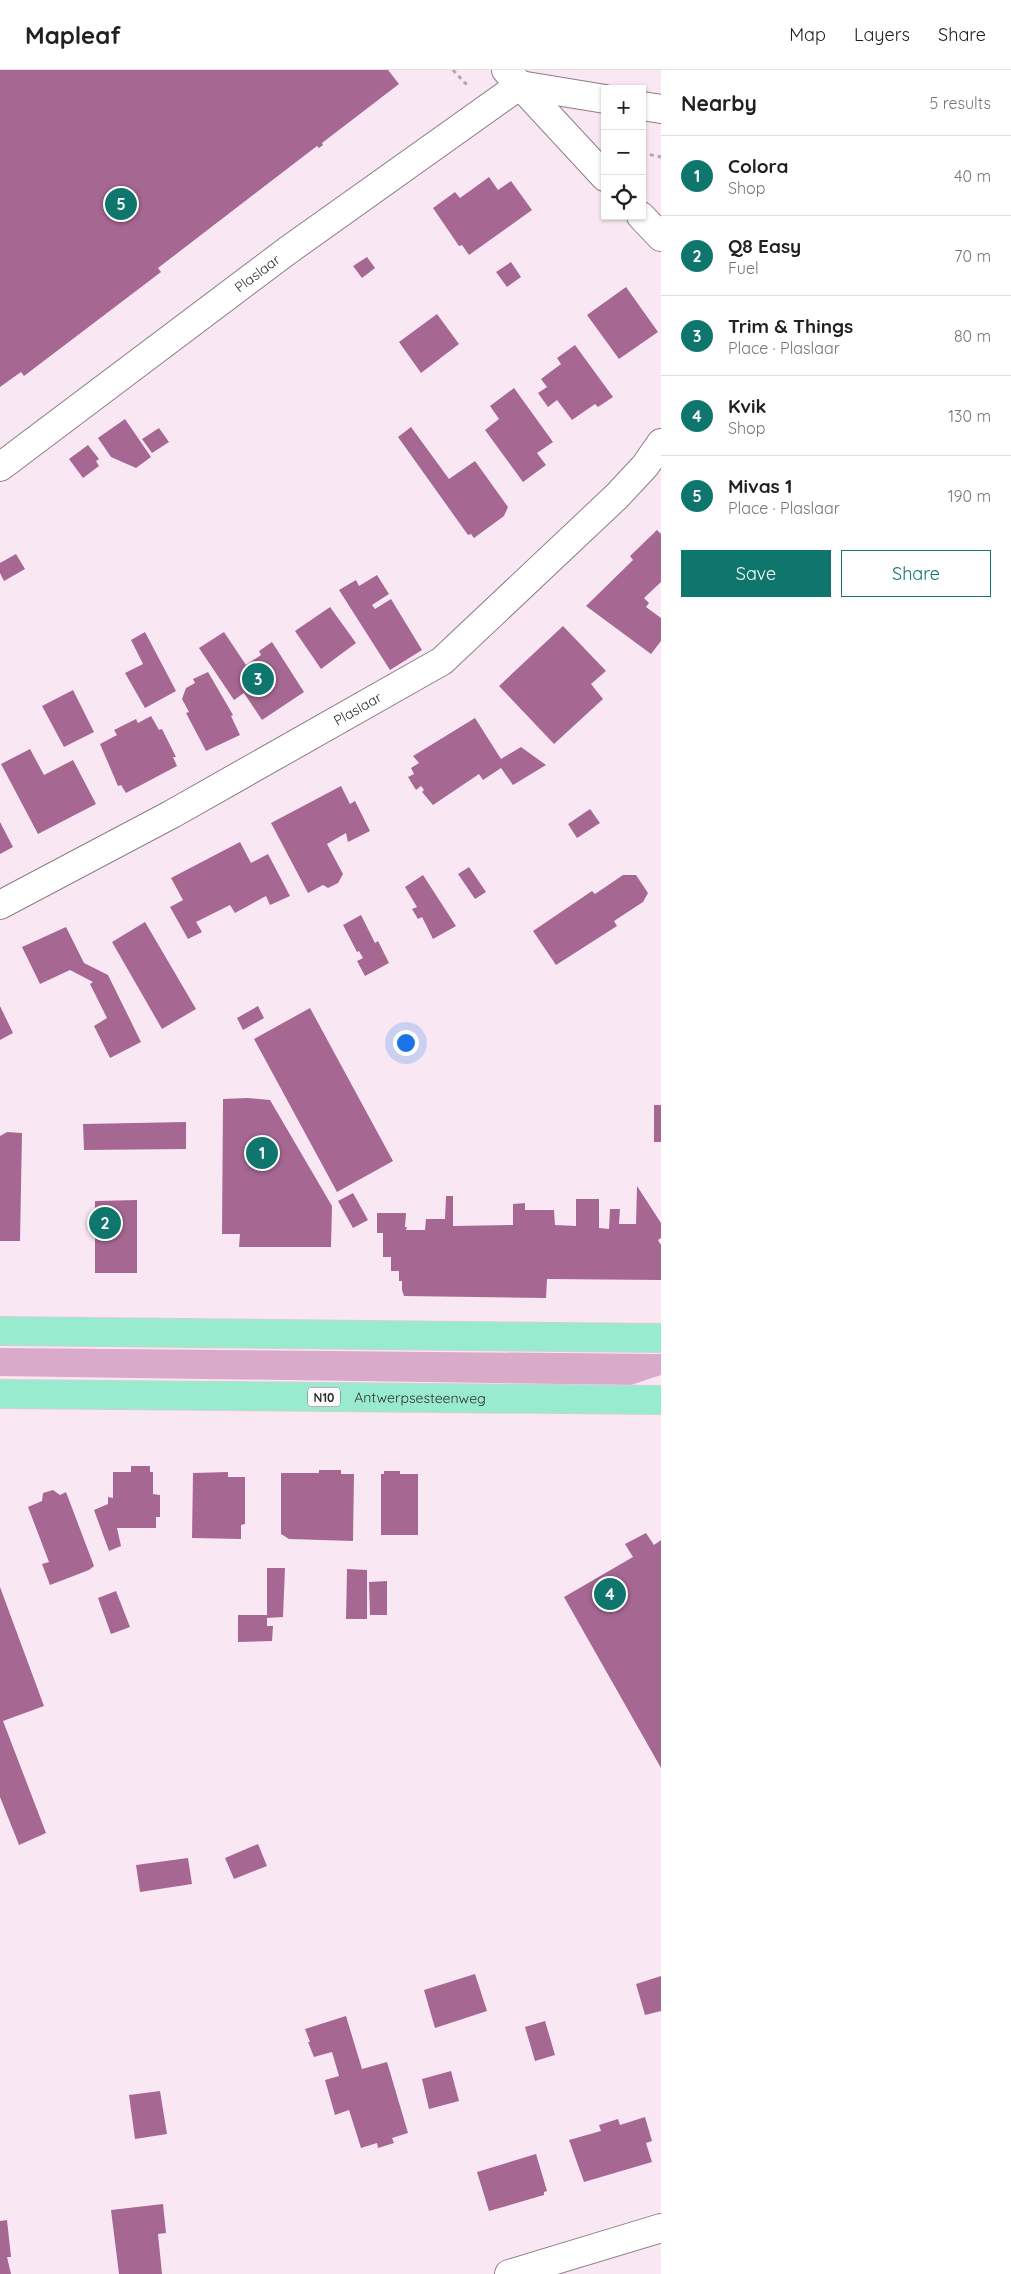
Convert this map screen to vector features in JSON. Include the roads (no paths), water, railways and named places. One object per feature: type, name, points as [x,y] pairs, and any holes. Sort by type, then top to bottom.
[{"type":"main road","points":[[0,1332],[661,1338]]},
{"type":"main road","name":"Antwerpsesteenweg","points":[[0,1394],[661,1400]]},
{"type":"street","points":[[513,77],[601,98]]},
{"type":"street","points":[[513,77],[603,175]]},
{"type":"street","name":"Plaslaar","points":[[0,467],[287,251],[513,77]]},
{"type":"street","points":[[646,107],[661,109]]},
{"type":"street","points":[[645,220],[661,237]]},
{"type":"street","name":"Plaslaar","points":[[0,904],[129,837],[442,661],[617,496],[645,466],[661,443]]},
{"type":"street","points":[[509,2274],[661,2228]]},
{"type":"place","name":"Mivas 1","points":[[121,204]]},
{"type":"place","name":"Trim & Things","points":[[258,679]]},
{"type":"place","name":"Colora","points":[[262,1153]]},
{"type":"place","name":"Q8 Easy","points":[[105,1223]]},
{"type":"place","name":"Kvik","points":[[610,1594]]}]
